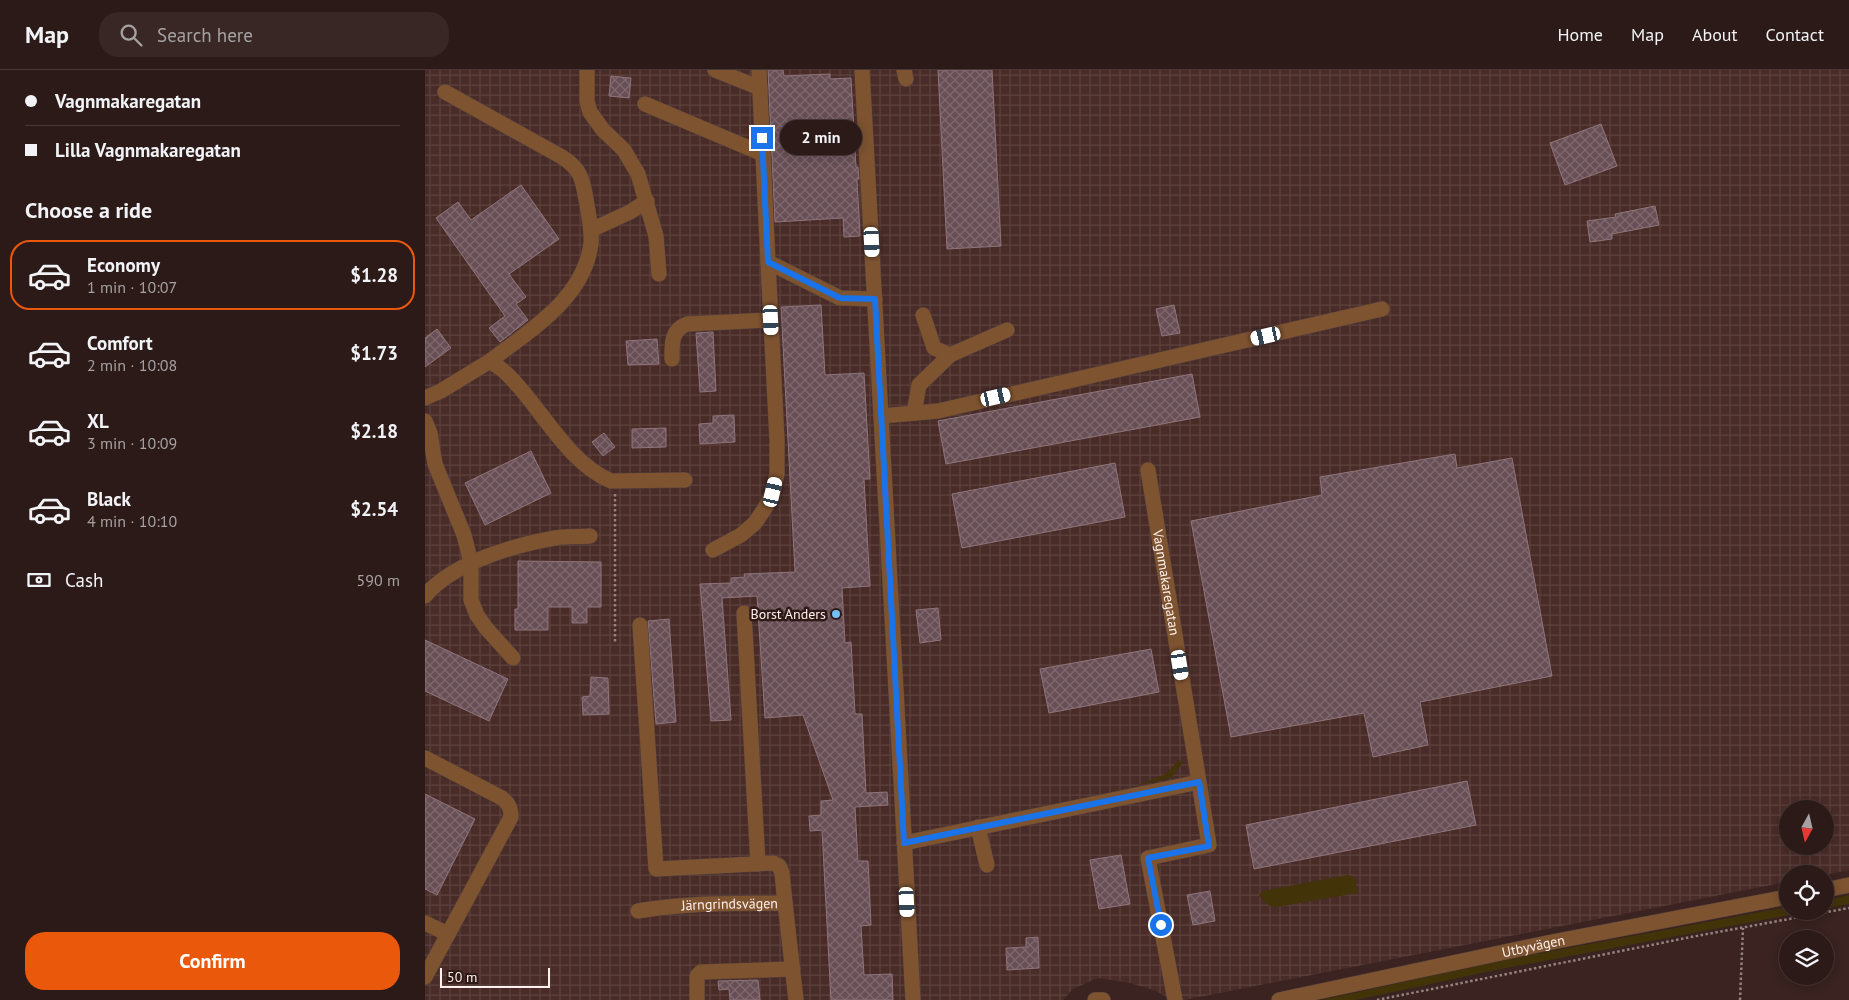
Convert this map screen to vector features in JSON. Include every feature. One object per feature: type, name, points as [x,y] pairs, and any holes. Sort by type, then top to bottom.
[{"type":"street","points":[[587,70],[587,102],[590,112],[594,120],[624,150],[639,174],[656,236],[659,274]]},
{"type":"street","points":[[715,70],[760,88]]},
{"type":"street","points":[[713,550],[741,535],[755,523],[773,492],[777,474],[777,440],[759,70]]},
{"type":"street","points":[[862,70],[913,1000]]},
{"type":"street","points":[[425,398],[441,391],[490,361],[553,312],[581,274],[589,254],[591,230],[584,184],[579,172],[572,163],[445,92]]},
{"type":"street","points":[[645,104],[763,154]]},
{"type":"street","points":[[591,230],[630,212],[647,200]]},
{"type":"street","points":[[768,262],[840,298],[875,299]]},
{"type":"street","points":[[881,416],[938,411],[1382,309]]},
{"type":"street","points":[[923,315],[934,348],[950,355]]},
{"type":"street","points":[[673,359],[674,335],[682,326],[687,324],[771,320]]},
{"type":"street","points":[[914,413],[919,385],[950,355],[1007,330]]},
{"type":"street","points":[[490,361],[505,372],[579,459],[600,476],[611,481],[685,480]]},
{"type":"street","points":[[425,421],[430,433],[430,466],[464,535],[471,563],[471,600],[477,615],[486,628],[513,658]]},
{"type":"street","name":"Vagnmakaregatan","points":[[1148,470],[1209,846],[1148,858],[1175,1000]]},
{"type":"street","points":[[425,596],[441,580],[471,563],[549,540],[590,536]]},
{"type":"street","points":[[744,613],[758,864]]},
{"type":"street","points":[[640,625],[656,869],[773,863],[779,866],[782,873],[785,903]]},
{"type":"street","points":[[425,758],[502,798],[511,809],[511,818],[425,977]]},
{"type":"street","points":[[904,843],[1199,782]]},
{"type":"street","points":[[978,827],[987,865]]},
{"type":"street","points":[[1834,888],[1849,886]]},
{"type":"street","name":"Utbyvägen","points":[[1279,1000],[1551,942],[1779,899]]},
{"type":"street","name":"Järngrindsvägen","points":[[638,911],[695,903],[785,903],[797,1000]]},
{"type":"street","points":[[425,923],[448,934]]},
{"type":"street","points":[[697,1000],[697,976],[701,972],[793,969]]},
{"type":"street","points":[[1095,1000],[1103,1000]]},
{"type":"path","points":[[611,481],[615,494],[615,643]]},
{"type":"path","points":[[1377,1000],[1849,908]]},
{"type":"path","points":[[1740,1000],[1743,928]]},
{"type":"shaded area","points":[[425,70],[1849,70],[1849,870],[1834,873],[1834,865],[1779,865],[1779,884],[1184,1000],[1172,1000],[1156,991],[1130,983],[1098,978],[1073,989],[1063,1000],[425,1000]]},
{"type":"shaded area","points":[[1179,760],[1182,764],[1171,778],[1136,786],[1166,774]]},
{"type":"shaded area","points":[[1348,875],[1355,878],[1358,893],[1276,907],[1270,906],[1259,896],[1260,893],[1267,890]]},
{"type":"shaded area","points":[[1849,895],[1849,904],[1834,907],[1834,898]]},
{"type":"shaded area","points":[[1779,909],[1779,917],[1496,970],[1356,1000],[1321,1000],[1510,959]]},
{"type":"building","points":[[768,70],[783,70],[784,76],[830,74],[830,79],[851,78],[856,167],[858,167],[859,179],[857,179],[860,236],[844,237],[843,218],[775,222]]},
{"type":"building","points":[[938,70],[992,70],[1001,246],[947,249]]},
{"type":"building","points":[[611,76],[631,78],[629,98],[609,96]]},
{"type":"building","points":[[1601,124],[1617,166],[1565,185],[1550,143]]},
{"type":"building","points":[[521,185],[559,239],[509,274],[526,297],[516,304],[528,320],[500,342],[489,328],[505,316],[436,218],[458,202],[471,220]]},
{"type":"building","points":[[1655,206],[1659,225],[1612,234],[1612,239],[1590,242],[1587,221],[1616,217],[1615,214]]},
{"type":"building","points":[[821,305],[825,375],[864,373],[870,479],[864,479],[870,586],[842,588],[845,643],[851,642],[855,714],[862,714],[866,793],[887,792],[888,805],[855,807],[858,861],[868,861],[871,925],[861,926],[864,975],[892,974],[893,1000],[831,1000],[822,830],[810,831],[809,816],[821,815],[821,801],[833,800],[803,715],[765,718],[757,596],[722,598],[731,720],[711,721],[700,584],[731,583],[731,578],[745,577],[744,574],[795,572],[781,307]]},
{"type":"building","points":[[1174,305],[1180,333],[1162,336],[1156,309]]},
{"type":"building","points":[[437,329],[451,348],[425,367],[425,338]]},
{"type":"building","points":[[713,332],[716,391],[700,392],[696,333]]},
{"type":"building","points":[[657,339],[659,364],[628,365],[626,341]]},
{"type":"building","points":[[1192,374],[1200,417],[946,464],[938,421]]},
{"type":"building","points":[[734,415],[735,442],[700,444],[699,424],[713,423],[713,416]]},
{"type":"building","points":[[666,428],[666,447],[632,448],[632,429]]},
{"type":"building","points":[[604,433],[615,447],[603,456],[592,442]]},
{"type":"building","points":[[531,451],[551,493],[485,525],[465,483]]},
{"type":"building","points":[[1455,454],[1457,468],[1512,458],[1552,676],[1420,702],[1428,745],[1373,757],[1364,713],[1231,737],[1191,521],[1322,495],[1320,477]]},
{"type":"building","points":[[1115,463],[1125,517],[962,548],[952,494]]},
{"type":"building","points":[[518,561],[601,562],[601,607],[587,607],[587,623],[572,623],[572,607],[548,607],[548,630],[515,630],[515,609],[518,609]]},
{"type":"building","points":[[938,608],[941,640],[920,643],[916,610]]},
{"type":"building","points":[[669,619],[676,722],[656,724],[648,621]]},
{"type":"building","points":[[425,640],[508,679],[489,721],[425,691]]},
{"type":"building","points":[[1151,649],[1159,692],[1049,713],[1040,669]]},
{"type":"building","points":[[591,677],[608,678],[609,714],[583,715],[582,697],[590,696]]},
{"type":"building","points":[[1467,781],[1476,825],[1254,869],[1246,825]]},
{"type":"building","points":[[425,794],[475,819],[437,895],[425,889]]},
{"type":"building","points":[[1121,855],[1130,904],[1099,909],[1090,860]]},
{"type":"building","points":[[1210,891],[1215,921],[1193,925],[1187,895]]},
{"type":"building","points":[[1038,937],[1039,968],[1007,970],[1006,948],[1026,947],[1026,938]]},
{"type":"building","points":[[758,980],[760,1000],[730,1000],[729,989],[719,990],[718,981]]},
{"type":"place","name":"Borst Anders","points":[[836,614]]},
{"type":"route","points":[[762,138],[768,262],[840,298],[875,299],[904,843],[1199,782],[1209,846],[1148,858],[1161,925]]}]
